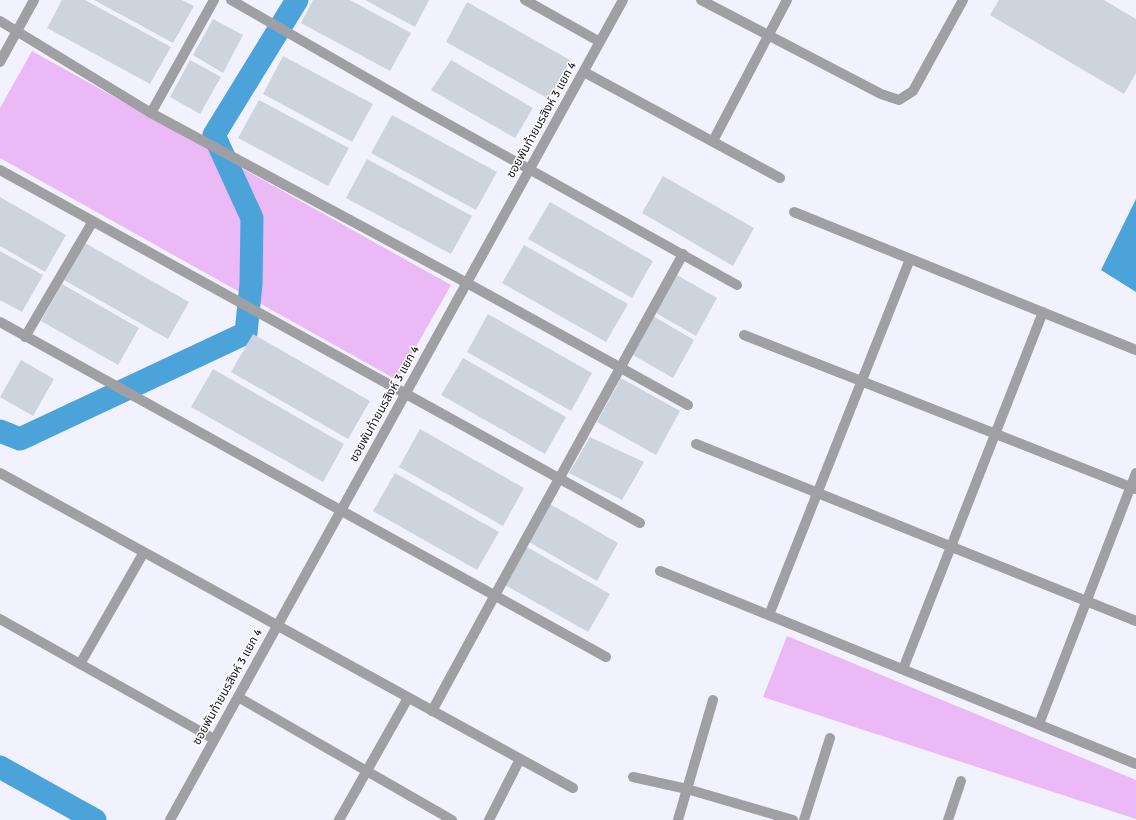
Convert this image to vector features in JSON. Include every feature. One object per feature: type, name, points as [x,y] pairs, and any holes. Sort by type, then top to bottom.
[{"type":"street","points":[[0,62],[34,0]]},
{"type":"street","points":[[151,113],[214,0]]},
{"type":"street","points":[[231,0],[738,285]]},
{"type":"street","points":[[525,0],[600,42]]},
{"type":"street","name":"ซอยพันท้ายนรสิงห์ 3 แยก 4","points":[[170,820],[623,0]]},
{"type":"street","points":[[701,0],[881,94],[900,100],[913,91],[963,0]]},
{"type":"street","points":[[713,142],[787,0]]},
{"type":"street","points":[[0,21],[151,113],[467,282],[688,405]]},
{"type":"street","points":[[584,72],[780,178]]},
{"type":"street","points":[[0,170],[640,524]]},
{"type":"street","points":[[794,212],[1136,350]]},
{"type":"street","points":[[25,336],[93,221]]},
{"type":"street","points":[[432,711],[494,595],[560,479],[683,254]]},
{"type":"street","points":[[769,615],[910,259]]},
{"type":"street","points":[[903,669],[1043,312]]},
{"type":"street","points":[[0,322],[606,657]]},
{"type":"street","points":[[744,335],[1133,488]]},
{"type":"street","points":[[696,444],[1136,621]]},
{"type":"street","points":[[0,473],[573,788]]},
{"type":"street","points":[[1039,724],[1133,488],[1136,473]]},
{"type":"street","points":[[80,664],[144,552]]},
{"type":"street","points":[[660,571],[1136,764]]},
{"type":"street","points":[[0,619],[214,740]]},
{"type":"street","points":[[238,697],[452,820]]},
{"type":"street","points":[[339,820],[408,698]]},
{"type":"street","points":[[678,820],[713,700]]},
{"type":"street","points":[[804,820],[830,738]]},
{"type":"street","points":[[489,820],[520,759]]},
{"type":"street","points":[[633,776],[687,789],[793,820]]},
{"type":"street","points":[[948,820],[961,781]]},
{"type":"shaded area","points":[[32,51],[451,285],[397,380],[0,158],[0,108]]},
{"type":"shaded area","points":[[787,636],[1136,780],[1136,819],[763,697]]},
{"type":"water","points":[[1136,199],[1136,292],[1101,270]]},
{"type":"building","points":[[62,0],[85,0],[171,47],[150,84],[47,28]]},
{"type":"building","points":[[94,0],[182,0],[194,6],[173,43]]},
{"type":"building","points":[[313,0],[350,0],[411,33],[390,71],[301,23]]},
{"type":"building","points":[[365,0],[429,0],[415,27]]},
{"type":"building","points":[[999,0],[1104,0],[1136,19],[1136,73],[1124,94],[990,15]]},
{"type":"building","points":[[467,2],[570,60],[549,99],[446,42]]},
{"type":"building","points":[[213,19],[243,35],[223,73],[193,55]]},
{"type":"building","points":[[283,56],[373,104],[352,142],[263,94]]},
{"type":"building","points":[[190,60],[221,77],[200,114],[170,97]]},
{"type":"building","points":[[451,60],[533,108],[515,138],[431,90]]},
{"type":"building","points":[[259,100],[349,148],[328,186],[238,138]]},
{"type":"building","points":[[392,115],[497,172],[476,210],[371,153]]},
{"type":"building","points":[[367,159],[472,216],[451,254],[346,198]]},
{"type":"building","points":[[663,176],[754,228],[733,266],[642,213]]},
{"type":"building","points":[[0,197],[66,235],[45,272],[0,246]]},
{"type":"building","points":[[550,202],[653,261],[632,298],[528,239]]},
{"type":"building","points":[[85,243],[189,302],[168,339],[64,280]]},
{"type":"building","points":[[524,245],[628,304],[606,342],[502,283]]},
{"type":"building","points":[[0,251],[43,275],[22,312],[0,300]]},
{"type":"building","points":[[670,271],[717,298],[696,336],[649,309]]},
{"type":"building","points":[[62,284],[139,328],[118,365],[41,321]]},
{"type":"building","points":[[648,313],[694,340],[673,378],[626,351]]},
{"type":"building","points":[[488,314],[592,373],[571,411],[467,352]]},
{"type":"building","points":[[253,334],[370,401],[348,439],[231,372]]},
{"type":"building","points":[[463,358],[566,417],[545,454],[441,395]]},
{"type":"building","points":[[21,360],[54,379],[33,416],[0,397]]},
{"type":"building","points":[[213,369],[344,444],[323,482],[191,407]]},
{"type":"building","points":[[621,378],[680,411],[656,455],[597,422]]},
{"type":"building","points":[[420,429],[524,488],[503,526],[399,467]]},
{"type":"building","points":[[590,437],[644,462],[622,500],[569,473]]},
{"type":"building","points":[[395,473],[499,532],[477,570],[373,511]]},
{"type":"building","points":[[543,500],[618,543],[597,581],[522,538]]},
{"type":"building","points":[[520,543],[610,594],[588,632],[498,581]]},
{"type":"waterway","points":[[0,431],[20,439],[246,333],[251,284],[252,218],[214,135],[297,0]]},
{"type":"waterway","points":[[0,767],[95,820]]}]
